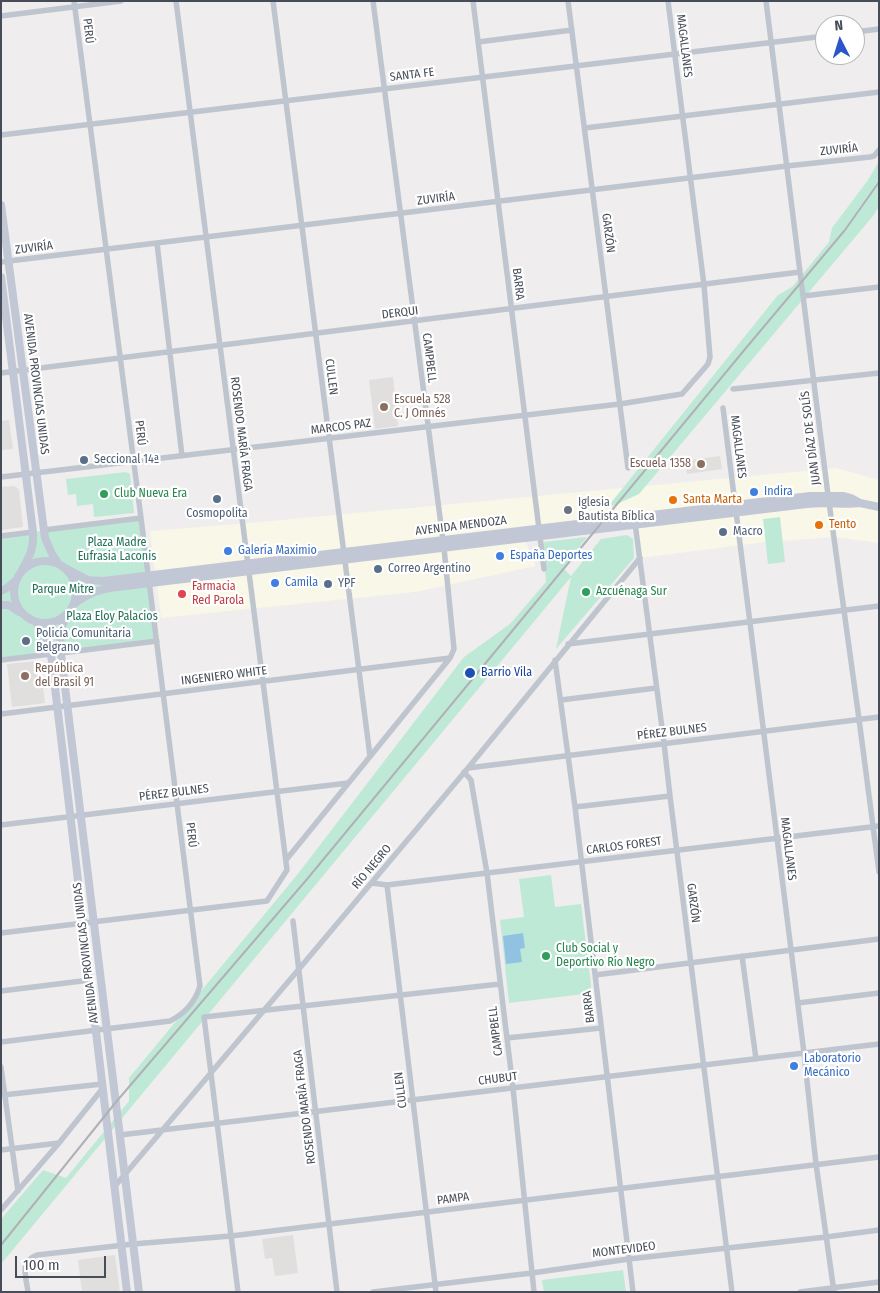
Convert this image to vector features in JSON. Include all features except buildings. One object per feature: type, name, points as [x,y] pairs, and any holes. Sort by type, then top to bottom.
[{"type":"main road","name":"AVENIDA PROVINCIAS UNIDAS","points":[[1,205],[5,262],[23,370],[45,538],[52,554],[62,566]]},
{"type":"main road","name":"AVENIDA PROVINCIAS UNIDAS","points":[[1,276],[33,544],[22,570]]},
{"type":"main road","name":"AVENIDA MENDOZA","points":[[74,604],[96,590],[149,579],[735,508],[844,496],[860,503],[879,507]]},
{"type":"main road","points":[[1,591],[15,581],[22,570],[30,564],[39,561],[49,561],[62,566],[72,575],[76,584],[74,604],[68,613],[61,619],[53,622],[36,622],[8,605],[1,605]]},
{"type":"main road","name":"AVENIDA MENDOZA","points":[[62,566],[88,580],[149,579]]},
{"type":"main road","points":[[15,581],[14,599],[17,607],[23,614]]},
{"type":"main road","name":"AVENIDA PROVINCIAS UNIDAS","points":[[68,613],[61,629],[60,646],[139,1292]]},
{"type":"main road","name":"AVENIDA PROVINCIAS UNIDAS","points":[[36,622],[46,634],[51,654],[127,1292]]},
{"type":"street","points":[[1,16],[75,4],[121,1]]},
{"type":"street","name":"ROSENDO MARÍA FRAGA","points":[[176,1],[287,870],[267,901],[190,910]]},
{"type":"street","name":"CULLEN","points":[[273,1],[370,756]]},
{"type":"street","name":"CAMPBELL","points":[[373,1],[443,544],[454,649],[450,658]]},
{"type":"street","name":"BARRA","points":[[473,1],[544,569]]},
{"type":"street","name":"GARZÓN","points":[[568,1],[628,468]]},
{"type":"street","name":"MAGALLANES","points":[[668,1],[704,284],[710,361],[682,394]]},
{"type":"street","name":"JUAN DÍAZ DE SOLÍS","points":[[766,1],[828,499],[876,826],[879,872]]},
{"type":"street","name":"PERÚ","points":[[75,4],[200,986],[196,996],[180,1016],[170,1021],[107,1029]]},
{"type":"street","points":[[865,31],[879,29]]},
{"type":"street","points":[[478,42],[572,30]]},
{"type":"street","name":"SANTA FE","points":[[1,135],[815,37]]},
{"type":"street","points":[[585,128],[879,92]]},
{"type":"street","name":"ZUVIRÍA","points":[[5,262],[870,157],[874,156],[879,150]]},
{"type":"street","points":[[157,243],[182,456]]},
{"type":"street","name":"DERQUI","points":[[1,373],[800,272]]},
{"type":"street","points":[[803,296],[879,287]]},
{"type":"street","points":[[734,388],[879,373]]},
{"type":"street","name":"MARCOS PAZ","points":[[1,477],[620,404],[682,394]]},
{"type":"street","name":"MAGALLANES","points":[[723,408],[798,1003],[816,1164],[834,1290]]},
{"type":"street","points":[[44,530],[141,518]]},
{"type":"street","name":"GARZÓN","points":[[635,521],[732,1292]]},
{"type":"street","points":[[1,536],[32,532]]},
{"type":"street","name":"RÍO NEGRO","points":[[115,1186],[372,883],[640,558]]},
{"type":"street","points":[[568,644],[879,606]]},
{"type":"street","points":[[61,653],[157,642]]},
{"type":"street","points":[[1,660],[51,654]]},
{"type":"street","points":[[286,860],[450,658]]},
{"type":"street","name":"INGENIERO WHITE","points":[[1,714],[450,658]]},
{"type":"street","name":"BARRA","points":[[555,660],[633,1292]]},
{"type":"street","points":[[561,700],[656,688]]},
{"type":"street","name":"PÉREZ BULNES","points":[[466,770],[567,755],[879,716]]},
{"type":"street","name":"CAMPBELL","points":[[466,770],[470,780],[487,873],[513,1088],[534,1292]]},
{"type":"street","name":"PÉREZ BULNES","points":[[1,825],[348,783]]},
{"type":"street","points":[[574,808],[670,796]]},
{"type":"street","name":"CARLOS FOREST","points":[[372,883],[386,885],[876,826]]},
{"type":"street","name":"CULLEN","points":[[386,885],[436,1292]]},
{"type":"street","points":[[1,933],[190,910]]},
{"type":"street","name":"ROSENDO MARÍA FRAGA","points":[[293,921],[337,1292]]},
{"type":"street","points":[[595,974],[879,939]]},
{"type":"street","points":[[742,956],[756,1059]]},
{"type":"street","points":[[1,991],[90,980]]},
{"type":"street","points":[[238,1292],[204,1017],[263,1012],[500,984]]},
{"type":"street","points":[[798,1003],[879,993]]},
{"type":"street","points":[[507,1038],[601,1028]]},
{"type":"street","points":[[1,1042],[107,1029]]},
{"type":"street","name":"CHUBUT","points":[[120,1134],[879,1044]]},
{"type":"street","points":[[1,1067],[3,1095],[18,1191]]},
{"type":"street","points":[[3,1095],[103,1086]]},
{"type":"street","points":[[3,1207],[59,1143],[103,1086]]},
{"type":"street","points":[[1,1150],[59,1143]]},
{"type":"street","name":"PAMPA","points":[[28,1292],[26,1264],[30,1258],[37,1255],[133,1244],[231,1236],[879,1157]]},
{"type":"street","name":"MONTEVIDEO","points":[[373,1292],[629,1259],[879,1230]]},
{"type":"street","points":[[800,1292],[834,1290],[879,1282]]},
{"type":"shaded area","name":"Escuela 528 C. J Omnés","points":[[393,377],[398,426],[375,429],[369,380]]},
{"type":"shaded area","points":[[9,420],[13,449],[1,450],[1,421]]},
{"type":"shaded area","name":"Escuela 1358","points":[[720,456],[722,469],[687,474],[686,468],[682,468],[681,461]]},
{"type":"shaded area","points":[[836,468],[879,480],[879,543],[834,537],[766,542],[640,558],[635,525],[524,538],[536,566],[415,592],[161,618],[150,531]]},
{"type":"shaded area","points":[[14,486],[19,489],[23,527],[1,530],[1,487]]},
{"type":"shaded area","name":"República del Brasil 91","points":[[40,661],[45,703],[12,707],[7,664]]},
{"type":"shaded area","points":[[293,1235],[298,1273],[275,1276],[272,1258],[265,1259],[262,1239]]},
{"type":"shaded area","points":[[115,1255],[120,1292],[82,1292],[78,1260]]},
{"type":"green space","points":[[879,161],[879,207],[873,216],[639,494],[606,509],[778,295],[792,287],[829,242],[832,228],[868,180]]},
{"type":"green space","name":"Club Nueva Era","points":[[126,472],[130,474],[134,513],[94,517],[93,504],[77,506],[76,494],[68,495],[66,479]]},
{"type":"green space","points":[[780,517],[785,562],[768,564],[763,519]]},
{"type":"green space","name":"Parque Mitre","points":[[141,518],[157,641],[1,660],[1,536]]},
{"type":"green space","points":[[627,535],[633,539],[634,558],[556,649],[571,577],[1,1264],[1,1219],[43,1170],[66,1178],[129,1101],[129,1078],[297,875],[464,657],[510,624],[546,582],[544,542],[587,537],[563,568],[571,576],[601,539]]},
{"type":"green space","name":"Club Social y Deportivo Río Negro","points":[[551,875],[555,907],[581,904],[592,993],[509,1003],[500,920],[524,917],[519,879]]},
{"type":"green space","points":[[623,1270],[626,1292],[544,1292],[542,1280]]},
{"type":"water","points":[[523,933],[525,948],[520,949],[522,962],[506,964],[503,936]]},
{"type":"railway","points":[[1,1245],[116,1102],[308,878],[845,230],[879,182]]},
{"type":"place","name":"Escuela 528 C. J Omnés","points":[[384,407]]},
{"type":"place","name":"Seccional 14ª","points":[[84,460]]},
{"type":"place","name":"Escuela 1358","points":[[701,464]]},
{"type":"place","name":"Indira","points":[[754,492]]},
{"type":"place","name":"Club Nueva Era","points":[[104,494]]},
{"type":"place","name":"Cosmopolita","points":[[217,499]]},
{"type":"place","name":"Santa Marta","points":[[673,500]]},
{"type":"place","name":"Iglesia Bautista Bíblica","points":[[568,510]]},
{"type":"place","name":"Tento","points":[[819,525]]},
{"type":"place","name":"Macro","points":[[723,532]]},
{"type":"place","name":"Galería Maximio","points":[[228,551]]},
{"type":"place","name":"España Deportes","points":[[500,556]]},
{"type":"place","name":"Correo Argentino","points":[[378,569]]},
{"type":"place","name":"Camila","points":[[275,583]]},
{"type":"place","name":"YPF","points":[[328,584]]},
{"type":"place","name":"Azcuénaga Sur","points":[[586,592]]},
{"type":"place","name":"Farmacia Red Parola","points":[[182,594]]},
{"type":"place","name":"Policía Comunitaria Belgrano","points":[[26,641]]},
{"type":"place","name":"Barrio Vila","points":[[470,673]]},
{"type":"place","name":"República del Brasil 91","points":[[25,676]]},
{"type":"place","name":"Club Social y Deportivo Río Negro","points":[[546,956]]},
{"type":"place","name":"Laboratorio Mecánico","points":[[794,1066]]},
{"type":"park label","name":"Plaza Madre Eufrasia Laconis","points":[[117,550]]},
{"type":"park label","name":"Plaza Eloy Palacios","points":[[112,617]]}]
